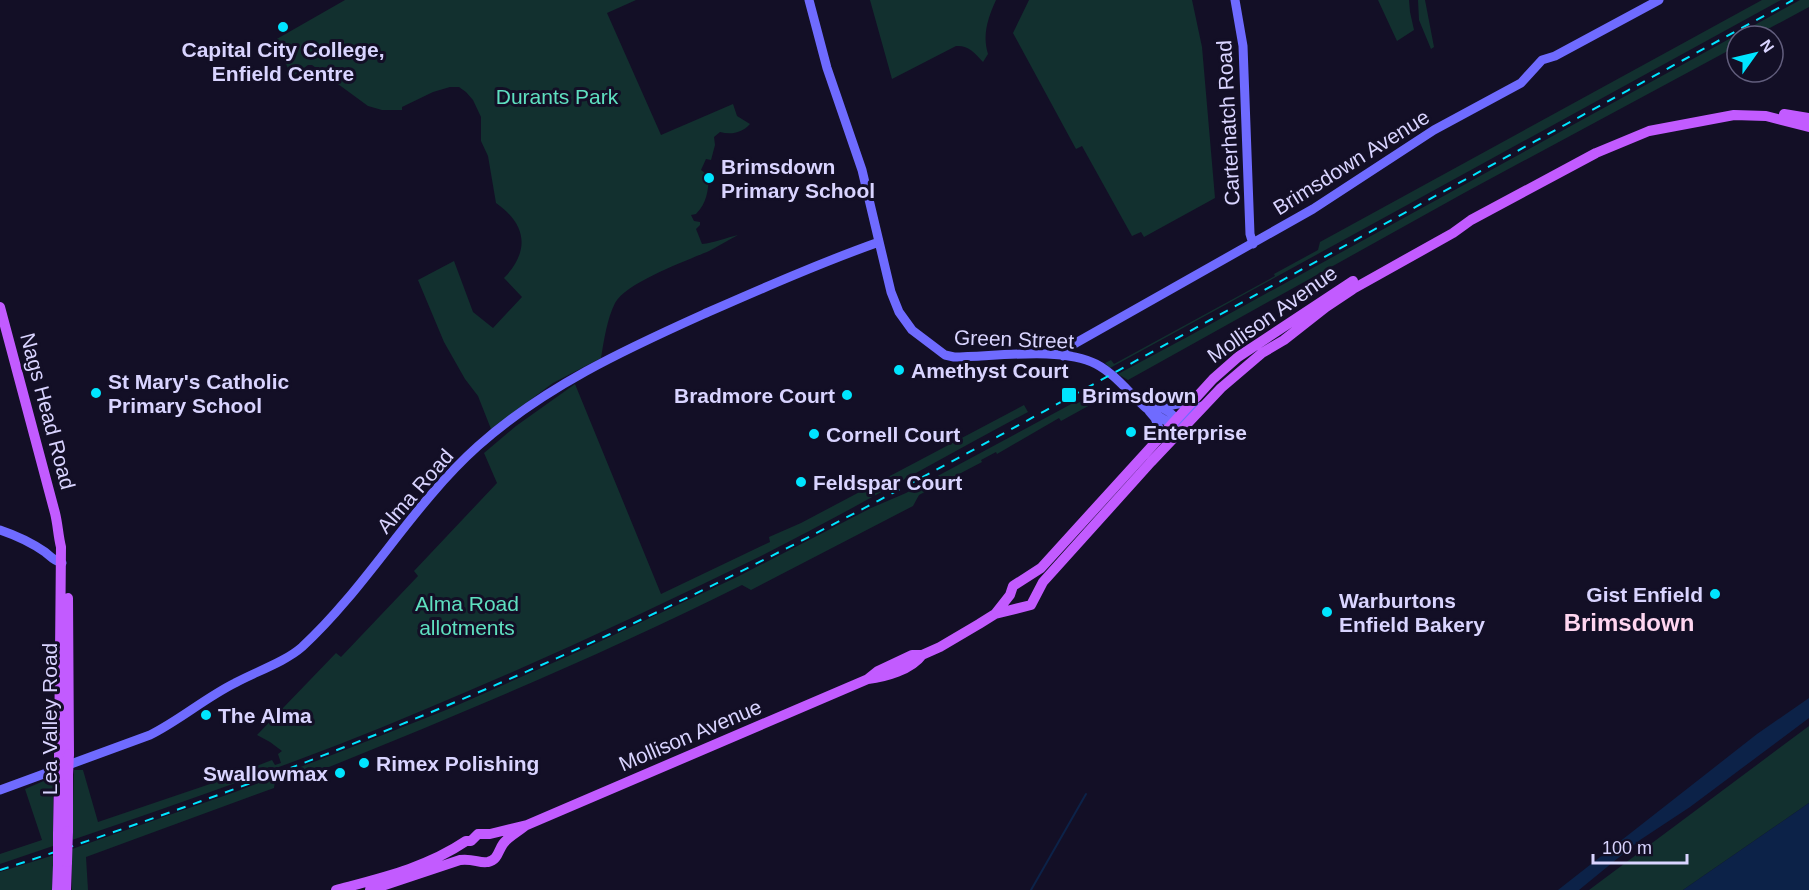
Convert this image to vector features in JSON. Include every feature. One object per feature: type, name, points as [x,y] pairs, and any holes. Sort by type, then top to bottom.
[{"type":"main road","name":"Mollison Avenue","points":[[1766,116],[1775,114],[1809,118]]},
{"type":"main road","name":"Mollison Avenue","points":[[995,614],[1010,595],[1013,586],[1041,568],[1150,449],[1198,402],[1326,307],[1363,284],[1453,233],[1471,220],[1596,153],[1649,131],[1734,115],[1766,116],[1809,127]]},
{"type":"main road","name":"Nags Head Road","points":[[0,307],[58,525]]},
{"type":"main road","name":"Mollison Avenue","points":[[336,890],[414,868],[446,854],[466,841],[471,841],[478,834],[490,834],[527,825],[868,679],[880,678],[917,663],[922,655],[962,635],[995,614],[1030,605],[1043,582],[1169,445],[1177,424]]},
{"type":"main road","name":"Lea Valley Road","points":[[57,890],[62,863],[63,832],[62,563],[66,562],[62,532],[58,525]]},
{"type":"main road","name":"Lea Valley Road","points":[[64,548],[69,564],[64,756]]},
{"type":"main road","points":[[1023,581],[1031,584],[1036,594]]},
{"type":"main road","points":[[1010,595],[1014,603],[1022,607]]},
{"type":"main road","name":"Mollison Avenue","points":[[499,853],[503,844],[527,825]]},
{"type":"main road","points":[[370,890],[454,862],[491,861],[499,853],[498,842],[490,834]]},
{"type":"main road","points":[[471,841],[470,849],[476,860]]},
{"type":"main road","name":"Lea Valley Road","points":[[62,863],[66,890]]},
{"type":"street","name":"Green Street","points":[[809,0],[827,68],[862,171],[891,292],[907,324],[921,339],[945,355],[975,357],[1026,353],[1063,356],[1096,364],[1148,410],[1177,424]]},
{"type":"street","name":"Carterhatch Road","points":[[1235,0],[1243,46],[1250,234],[1253,244]]},
{"type":"street","name":"Brimsdown Avenue","points":[[1063,356],[1074,344],[1313,210],[1434,130],[1521,83],[1542,60],[1555,56],[1659,0]]},
{"type":"street","name":"Alma Road","points":[[0,790],[150,735],[233,683],[298,650],[320,628],[439,487],[479,445],[575,376],[641,342],[741,298],[879,242]]},
{"type":"street","name":"Green Street","points":[[1134,397],[1162,407],[1177,424]]},
{"type":"street","points":[[1162,407],[1198,402]]},
{"type":"street","points":[[1148,410],[1155,418],[1159,428],[1150,449]]},
{"type":"street","points":[[0,530],[13,534],[62,563]]},
{"type":"street","points":[[46,553],[64,548]]},
{"type":"green space","name":"Durants Park","points":[[345,0],[636,0],[607,13],[661,135],[733,104],[737,116],[750,124],[740,131],[720,132],[714,137],[715,145],[711,160],[706,159],[701,170],[709,176],[706,196],[700,210],[691,215],[694,221],[700,222],[696,229],[702,244],[738,235],[632,287],[615,303],[606,330],[601,358],[553,383],[491,429],[478,396],[465,379],[444,342],[418,280],[454,261],[473,312],[493,328],[522,297],[504,278],[518,258],[521,239],[514,220],[496,203],[488,156],[481,141],[481,117],[473,100],[459,87],[433,92],[402,107],[402,110],[382,110],[368,106],[312,65],[308,65],[292,77],[275,40]]},
{"type":"green space","points":[[870,0],[996,0],[987,27],[988,54],[983,62],[968,48],[956,46],[892,79]]},
{"type":"green space","points":[[1029,0],[1192,0],[1202,47],[1215,198],[1144,237],[1141,232],[1132,236],[1082,146],[1076,149],[1013,33]]},
{"type":"green space","points":[[1378,0],[1409,0],[1414,30],[1397,41]]},
{"type":"green space","points":[[1418,0],[1425,0],[1434,47],[1431,49],[1419,20]]},
{"type":"green space","points":[[1762,0],[1781,0],[1737,24],[1725,24],[1725,31],[1110,368],[1105,363],[1111,360],[1114,364],[1275,276],[1274,274],[1318,250],[1320,242]]},
{"type":"green space","points":[[1800,0],[1809,0],[1809,7],[1777,24],[1756,24]]},
{"type":"green space","points":[[1725,41],[1725,52],[1464,193],[1128,380],[1118,374]]},
{"type":"green space","name":"Alma Road allotments","points":[[575,384],[661,594],[770,542],[769,537],[801,523],[1024,405],[1028,412],[759,557],[551,655],[340,744],[72,840],[74,770],[83,770],[98,822],[213,783],[272,760],[275,765],[281,763],[278,754],[282,751],[257,735],[336,653],[341,657],[418,576],[414,571],[497,483],[484,453],[516,426]]},
{"type":"green space","points":[[1105,388],[1110,391],[1110,394],[1061,421],[1059,418],[919,495],[913,506],[751,590],[742,585],[574,664],[402,737],[287,784],[285,778],[275,781],[274,788],[86,857],[88,890],[72,890],[72,849],[235,792],[337,753],[451,708],[582,650],[739,576],[871,508],[906,493]]},
{"type":"green space","points":[[1809,726],[1809,803],[1683,890],[1589,890]]},
{"type":"green space","points":[[53,777],[53,846],[0,864],[0,854],[42,840],[25,789]]},
{"type":"green space","points":[[54,855],[52,890],[0,890],[0,872]]},
{"type":"water","points":[[1809,698],[1809,718],[1690,807],[1640,840],[1579,890],[1558,890],[1757,734]]},
{"type":"water","points":[[1809,803],[1809,890],[1683,890]]},
{"type":"waterway","points":[[1031,890],[1086,794]]},
{"type":"railway","points":[[0,870],[154,818],[383,732],[534,668],[685,599],[838,522],[988,442],[1793,0]]},
{"type":"place","name":"Capital City College, Enfield Centre","points":[[283,27]]},
{"type":"place","name":"Brimsdown Primary School","points":[[709,178]]},
{"type":"place","name":"Amethyst Court","points":[[899,370]]},
{"type":"place","name":"St Mary's Catholic Primary School","points":[[96,393]]},
{"type":"place","name":"Bradmore Court","points":[[847,395]]},
{"type":"place","name":"Brimsdown","points":[[1069,395]]},
{"type":"place","name":"Enterprise","points":[[1131,432]]},
{"type":"place","name":"Cornell Court","points":[[814,434]]},
{"type":"place","name":"Feldspar Court","points":[[801,482]]},
{"type":"place","name":"Gist Enfield","points":[[1715,594]]},
{"type":"place","name":"Warburtons Enfield Bakery","points":[[1327,612]]},
{"type":"place","name":"The Alma","points":[[206,715]]},
{"type":"place","name":"Rimex Polishing","points":[[364,763]]},
{"type":"place","name":"Swallowmax","points":[[340,773]]},
{"type":"district","name":"Brimsdown","points":[[1629,622]]}]
